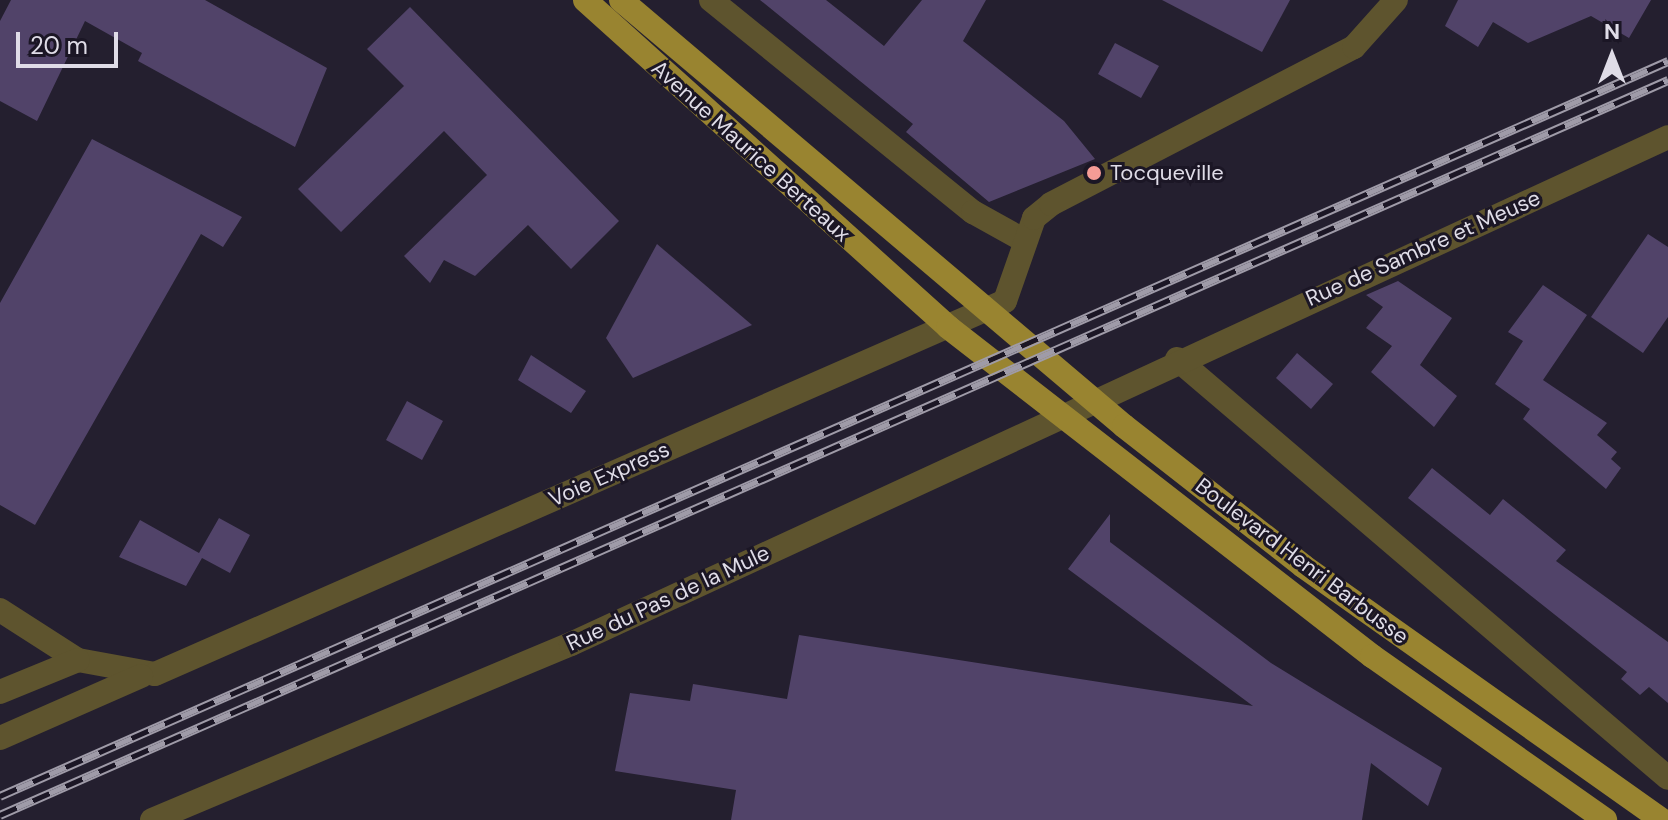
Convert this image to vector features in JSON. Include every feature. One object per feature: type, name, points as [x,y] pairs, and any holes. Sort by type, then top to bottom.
[{"type":"main road","name":"Avenue Maurice Berteaux","points":[[585,0],[919,301],[1103,450],[1287,589]]},
{"type":"main road","name":"Avenue Maurice Berteaux","points":[[621,0],[956,282]]},
{"type":"main road","name":"Boulevard Henri Barbusse","points":[[956,282],[1124,426],[1303,566],[1662,820]]},
{"type":"main road","name":"Boulevard Henri Barbusse","points":[[1287,589],[1605,820]]},
{"type":"street","points":[[711,0],[973,212],[1025,241]]},
{"type":"street","name":"Voie Express","points":[[0,738],[1005,301],[1034,218],[1051,204],[1343,53],[1396,0]]},
{"type":"street","name":"Rue de Sambre et Meuse","points":[[1177,359],[1668,137]]},
{"type":"street","points":[[1177,359],[1668,778]]},
{"type":"street","name":"Rue du Pas de la Mule","points":[[152,820],[571,644],[1177,359]]},
{"type":"street","points":[[0,610],[78,660],[148,675]]},
{"type":"street","points":[[0,692],[78,660]]},
{"type":"building","points":[[11,0],[205,0],[327,68],[295,147],[138,61],[142,53],[85,21],[37,121],[0,101],[0,21]]},
{"type":"building","points":[[760,0],[826,0],[884,46],[922,0],[986,0],[963,41],[1064,121],[1095,159],[989,202],[906,132],[913,124]]},
{"type":"building","points":[[1162,0],[1290,0],[1262,52]]},
{"type":"building","points":[[1458,0],[1651,0],[1629,38],[1591,16],[1528,43],[1493,22],[1478,47],[1445,26]]},
{"type":"building","points":[[410,7],[619,221],[571,269],[528,225],[475,276],[444,260],[430,283],[404,256],[487,175],[444,131],[341,232],[298,189],[404,86],[367,49]]},
{"type":"building","points":[[1115,43],[1159,66],[1141,98],[1098,74]]},
{"type":"building","points":[[92,139],[242,217],[223,247],[201,234],[35,525],[0,505],[0,303]]},
{"type":"building","points":[[1648,234],[1668,247],[1668,317],[1643,353],[1591,317]]},
{"type":"building","points":[[657,244],[752,325],[633,378],[606,338]]},
{"type":"building","points":[[1398,281],[1452,318],[1420,365],[1457,396],[1434,427],[1371,372],[1392,346],[1366,328],[1383,307],[1366,295]]},
{"type":"building","points":[[1543,285],[1587,315],[1543,380],[1607,423],[1597,435],[1617,452],[1611,459],[1621,468],[1606,489],[1523,419],[1530,409],[1495,384],[1523,341],[1508,332]]},
{"type":"building","points":[[1297,353],[1333,384],[1311,409],[1276,378]]},
{"type":"building","points":[[531,355],[586,391],[571,413],[518,380]]},
{"type":"building","points":[[407,401],[443,421],[422,460],[386,440]]},
{"type":"building","points":[[1432,468],[1490,515],[1503,499],[1566,550],[1556,561],[1668,642],[1668,703],[1649,687],[1640,695],[1621,679],[1627,672],[1408,498]]},
{"type":"building","points":[[1110,514],[1110,542],[1271,663],[1442,768],[1428,806],[1371,763],[1362,820],[731,820],[736,790],[615,771],[630,693],[690,701],[693,684],[787,699],[799,635],[1253,706],[1068,569]]},
{"type":"building","points":[[219,518],[250,535],[230,573],[202,558],[186,586],[119,557],[140,520],[199,553]]},
{"type":"railway","points":[[0,796],[1668,61]]},
{"type":"railway","points":[[0,815],[1668,80]]},
{"type":"place","name":"Tocqueville","points":[[1094,173]]}]
